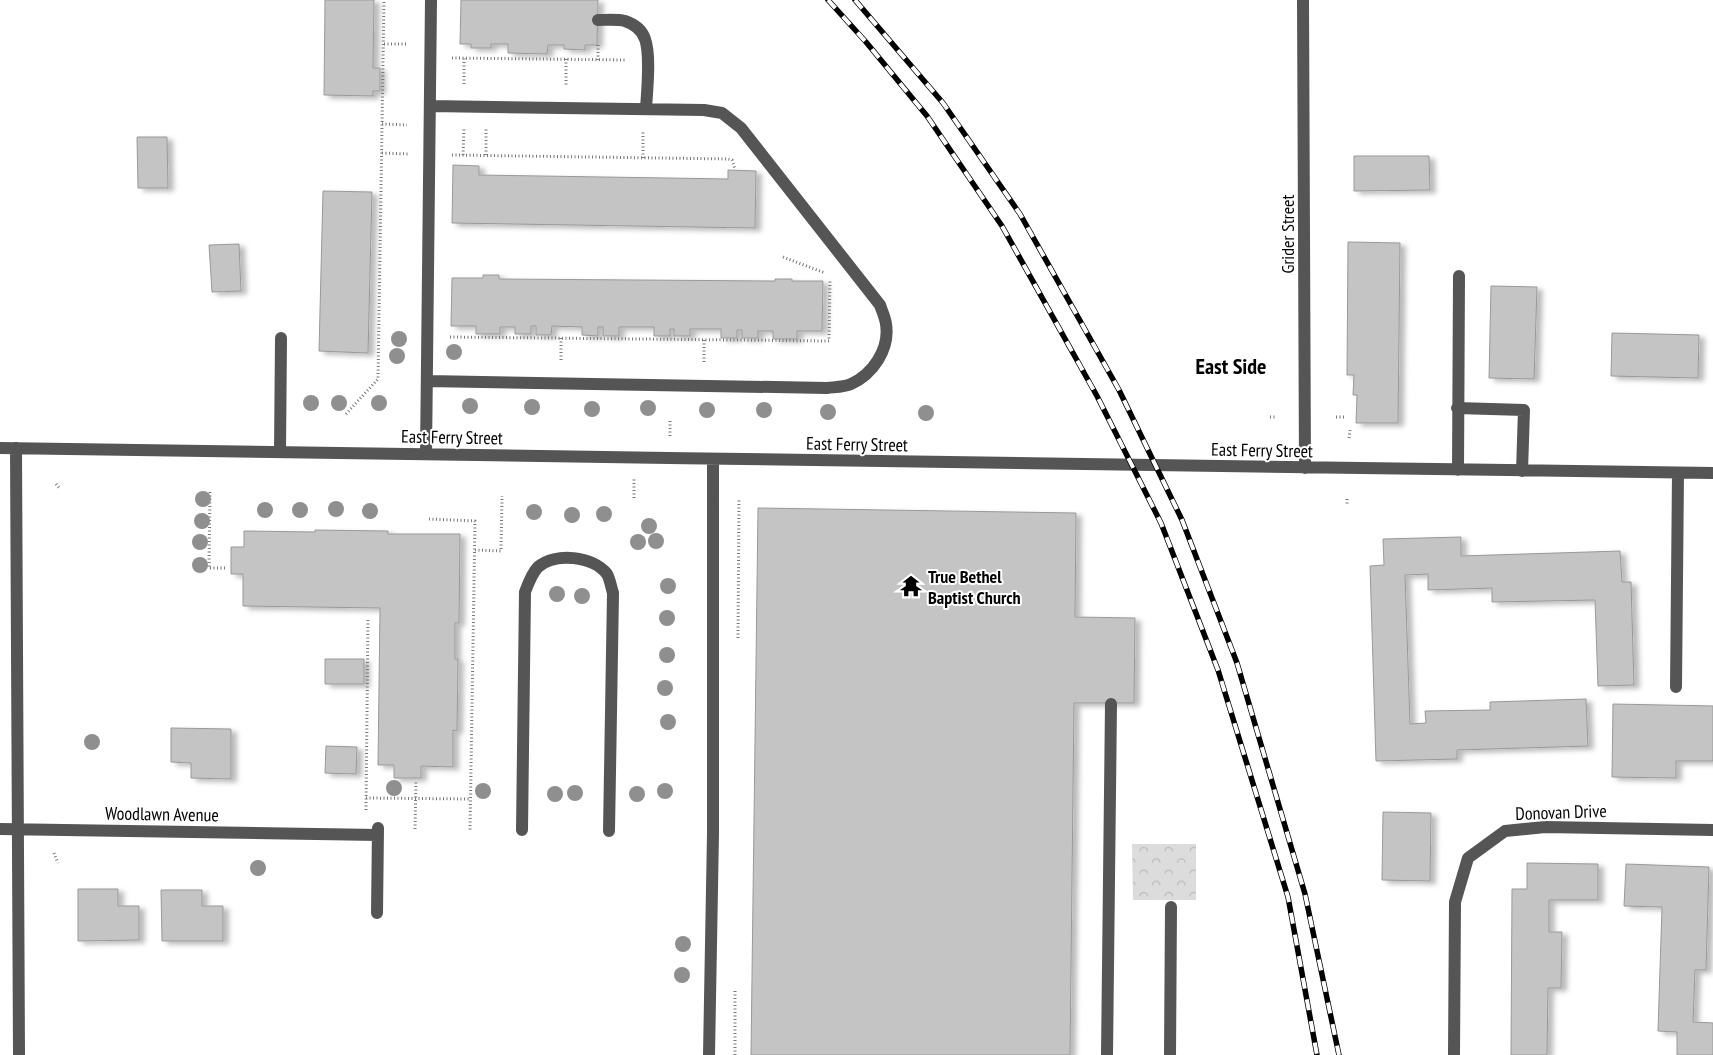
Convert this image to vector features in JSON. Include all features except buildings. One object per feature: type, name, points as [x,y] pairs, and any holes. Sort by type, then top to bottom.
[{"type":"street","points":[[426,454],[431,0]]},
{"type":"street","name":"Grider Street","points":[[1304,0],[1305,468]]},
{"type":"street","points":[[598,20],[622,20],[631,23],[644,38],[647,48],[646,109]]},
{"type":"street","points":[[427,381],[827,388],[849,385],[866,376],[878,362],[886,344],[886,324],[880,305],[741,128],[722,113],[704,110],[430,106]]},
{"type":"street","points":[[1458,470],[1459,276]]},
{"type":"street","points":[[280,452],[281,338]]},
{"type":"street","points":[[1457,408],[1524,410],[1522,471]]},
{"type":"street","name":"East Ferry Street","points":[[0,448],[713,460],[1713,473]]},
{"type":"street","points":[[16,448],[19,1055]]},
{"type":"street","points":[[709,1055],[713,833],[713,460]]},
{"type":"street","points":[[1676,688],[1678,473]]},
{"type":"street","points":[[522,830],[525,592],[538,567],[553,560],[570,557],[590,561],[607,574],[613,593],[609,831]]},
{"type":"street","points":[[1107,1055],[1110,704]]},
{"type":"street","name":"Donovan Drive","points":[[1454,1055],[1456,902],[1468,858],[1505,831],[1545,827],[1713,830]]},
{"type":"street","name":"Woodlawn Avenue","points":[[0,829],[322,834],[378,832],[377,913]]},
{"type":"street","points":[[1170,1055],[1171,907]]},
{"type":"path","points":[[346,414],[378,379],[384,0]]},
{"type":"path","points":[[384,44],[413,44]]},
{"type":"path","points":[[448,58],[628,60]]},
{"type":"path","points":[[464,58],[464,90]]},
{"type":"path","points":[[566,59],[566,91]]},
{"type":"path","points":[[382,124],[412,125]]},
{"type":"path","points":[[486,126],[486,155]]},
{"type":"path","points":[[463,154],[464,128]]},
{"type":"path","points":[[643,128],[643,158]]},
{"type":"path","points":[[382,154],[411,154]]},
{"type":"path","points":[[447,154],[728,159],[732,160],[735,169]]},
{"type":"path","points":[[784,257],[830,275]]},
{"type":"path","points":[[444,337],[829,342],[830,270]]},
{"type":"path","points":[[561,338],[561,367]]},
{"type":"path","points":[[704,340],[704,369]]},
{"type":"path","points":[[1270,417],[1277,417]]},
{"type":"path","points":[[1336,417],[1344,417]]},
{"type":"path","points":[[670,419],[670,429]]},
{"type":"path","points":[[1349,438],[1350,430]]},
{"type":"path","points":[[56,484],[60,490]]},
{"type":"path","points":[[634,487],[634,498]]},
{"type":"path","points":[[210,492],[209,568],[227,568]]},
{"type":"path","points":[[474,550],[501,550],[502,496]]},
{"type":"path","points":[[429,520],[475,520],[470,830]]},
{"type":"path","points":[[366,804],[368,618]]},
{"type":"path","points":[[415,829],[416,781]]},
{"type":"path","points":[[366,798],[470,799]]},
{"type":"path","points":[[54,852],[58,863]]},
{"type":"green space","points":[[1132,844],[1196,844],[1196,900],[1133,900]]},
{"type":"railway","points":[[828,0],[866,42],[927,116],[1002,226],[1097,396],[1161,523],[1218,670],[1288,897],[1317,1055]]},
{"type":"railway","points":[[855,0],[943,103],[1020,214],[1119,390],[1182,520],[1237,663],[1305,894],[1339,1055]]},
{"type":"place","name":"True Bethel Baptist Church","points":[[911,586]]},
{"type":"district","name":"East Side","points":[[1231,366]]}]
